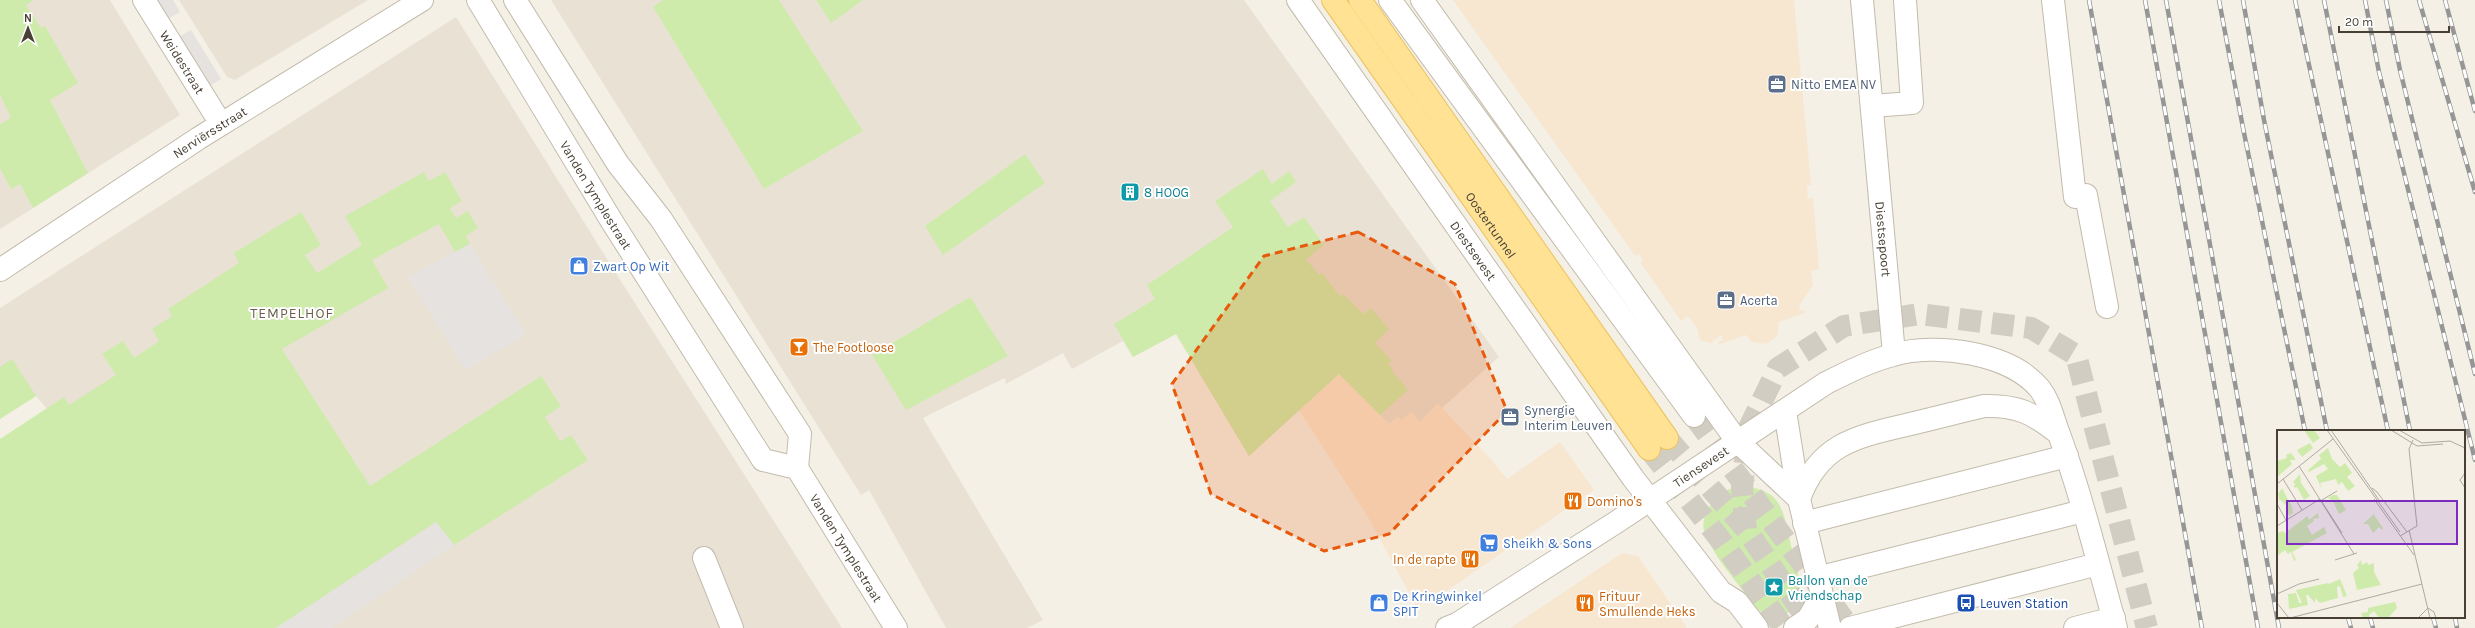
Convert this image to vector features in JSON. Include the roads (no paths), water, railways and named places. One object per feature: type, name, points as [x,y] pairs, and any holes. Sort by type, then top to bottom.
[{"type":"main road","name":"Oostertunnel","points":[[1333,0],[1658,444],[1360,0]]},
{"type":"street","name":"Weidestraat","points":[[144,0],[221,124]]},
{"type":"street","name":"Nerviërsstraat","points":[[0,270],[221,124],[422,0]]},
{"type":"street","name":"Vanden Tymplestraat","points":[[478,0],[607,214],[763,460],[797,468],[896,628]]},
{"type":"street","points":[[515,0],[618,164],[661,219],[800,434],[797,468]]},
{"type":"street","name":"Diestsevest","points":[[1298,0],[1651,500]]},
{"type":"street","points":[[1390,0],[1694,416]]},
{"type":"street","points":[[1422,0],[1737,442],[1826,383],[1863,365],[1894,354],[1940,350],[1964,352],[2007,366],[2030,379],[2041,390],[2067,456],[2115,623],[2075,628]]},
{"type":"street","name":"Diestsepoort","points":[[1862,0],[1894,354]]},
{"type":"street","points":[[1872,106],[1912,103],[1905,0]]},
{"type":"street","points":[[2053,0],[2075,197],[2086,195],[2107,307]]},
{"type":"street","points":[[1799,499],[1805,482],[1822,460],[1834,449],[1857,437],[1984,406],[2000,405],[2029,412],[2058,433]]},
{"type":"street","points":[[1785,411],[1799,499],[1830,628]]},
{"type":"street","name":"Tiensevest","points":[[1447,628],[1457,624],[1651,500],[1737,442],[1799,499]]},
{"type":"street","points":[[1804,523],[2067,456]]},
{"type":"street","points":[[1651,500],[1721,592],[1737,602],[1757,628]]},
{"type":"street","points":[[1819,587],[2083,510]]},
{"type":"street","points":[[704,558],[732,628]]},
{"type":"street","points":[[1850,628],[2098,564]]},
{"type":"street","points":[[1795,628],[1808,619],[1819,587]]},
{"type":"tunnel","points":[[1746,529],[1742,488],[1748,430],[1778,368],[1844,326],[1919,314],[2031,328],[2076,355],[2147,628]]},
{"type":"tunnel","points":[[1694,416],[1850,628]]},
{"type":"tunnel","points":[[1667,438],[1746,529],[1813,628]]},
{"type":"tunnel","points":[[1649,449],[1723,543],[1784,628]]},
{"type":"railway","points":[[2089,0],[2202,628]]},
{"type":"railway","points":[[2145,0],[2258,628]]},
{"type":"railway","points":[[2166,0],[2277,617]]},
{"type":"railway","points":[[2219,0],[2243,128],[2305,430]]},
{"type":"railway","points":[[2243,0],[2264,120],[2327,430]]},
{"type":"railway","points":[[2295,0],[2388,430]]},
{"type":"railway","points":[[2324,0],[2410,430]]},
{"type":"railway","points":[[2365,0],[2379,72],[2475,460]]},
{"type":"railway","points":[[2386,0],[2400,70],[2475,374]]},
{"type":"railway","points":[[2419,0],[2475,192]]},
{"type":"railway","points":[[2445,0],[2475,111]]},
{"type":"railway","points":[[2277,618],[2279,628]]},
{"type":"railway","points":[[2348,618],[2351,628]]},
{"type":"railway","points":[[2370,618],[2373,628]]},
{"type":"railway","points":[[2433,618],[2436,628]]},
{"type":"railway","points":[[2455,618],[2457,628]]},
{"type":"place","name":"Nitto EMEA NV","points":[[1777,84]]},
{"type":"place","name":"8 HOOG","points":[[1130,192]]},
{"type":"place","name":"Zwart Op Wit","points":[[579,266]]},
{"type":"place","name":"Acerta","points":[[1726,300]]},
{"type":"place","name":"The Footloose","points":[[799,347]]},
{"type":"place","name":"Synergie Interim Leuven","points":[[1510,417]]},
{"type":"place","name":"Domino's","points":[[1573,501]]},
{"type":"place","name":"Sheikh & Sons","points":[[1489,543]]},
{"type":"place","name":"In de rapte","points":[[1470,559]]},
{"type":"place","name":"Ballon van de Vriendschap","points":[[1774,587]]},
{"type":"place","name":"De Kringwinkel SPIT","points":[[1379,603]]},
{"type":"place","name":"Frituur Smullende Heks","points":[[1585,603]]},
{"type":"place","name":"Leuven Station","points":[[1966,603]]},
{"type":"district","name":"TEMPELHOF","points":[[292,313]]}]
